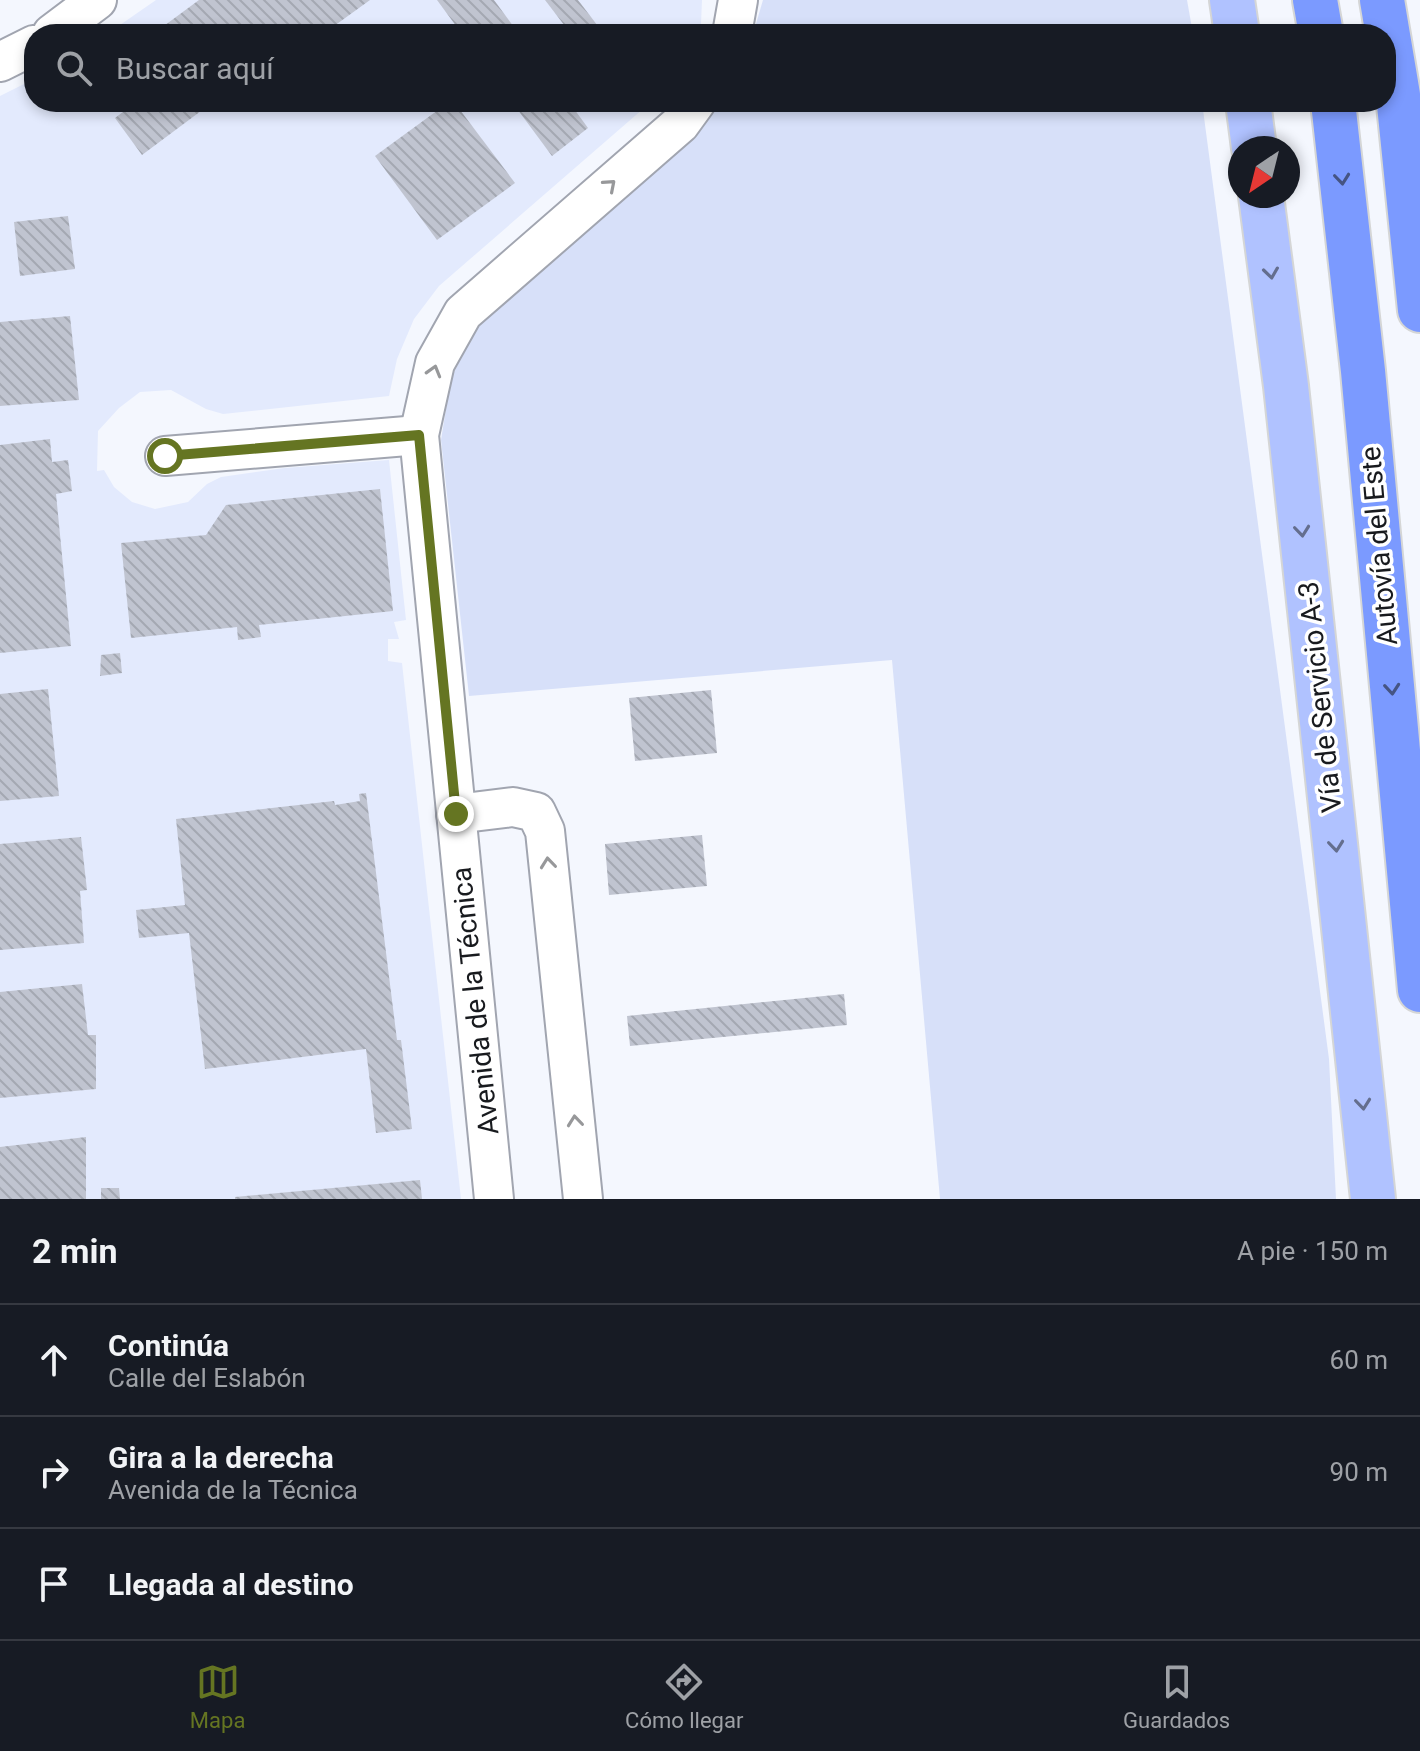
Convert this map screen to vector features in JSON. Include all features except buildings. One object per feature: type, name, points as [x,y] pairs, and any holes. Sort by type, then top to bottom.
[{"type":"highway","points":[[1315,0],[1319,24]]},
{"type":"highway","points":[[1382,0],[1386,24]]},
{"type":"highway","points":[[1396,83],[1420,310]]},
{"type":"highway","name":"Autovía del Este","points":[[1334,112],[1363,371],[1420,990]]},
{"type":"main road","points":[[1232,0],[1236,24]]},
{"type":"main road","points":[[1249,112],[1252,136]]},
{"type":"main road","name":"Vía de Servicio A-3","points":[[1263,208],[1288,401],[1373,1199]]},
{"type":"street","points":[[65,24],[97,0]]},
{"type":"street","points":[[734,24],[738,0]]},
{"type":"street","points":[[0,62],[24,50]]},
{"type":"street","name":"Avenida de la Técnica","points":[[494,1199],[419,435],[435,363],[463,313],[680,124],[689,112]]},
{"type":"street","points":[[165,456],[419,435]]},
{"type":"street","points":[[456,814],[513,807],[536,812],[545,831],[583,1199]]},
{"type":"shaded area","points":[[156,0],[702,0],[701,24],[121,24]]},
{"type":"shaded area","points":[[763,0],[1187,0],[1191,24],[756,24]]},
{"type":"shaded area","points":[[24,84],[24,112],[639,112],[439,286],[414,319],[397,359],[389,396],[223,414],[206,409],[171,390],[140,392],[119,408],[98,431],[97,471],[104,470],[114,487],[132,502],[155,509],[188,502],[207,484],[221,477],[285,468],[389,460],[406,620],[394,622],[399,639],[388,639],[388,661],[402,663],[461,1199],[0,1199],[0,96]]},
{"type":"shaded area","points":[[713,112],[1203,112],[1329,1059],[1336,1199],[940,1199],[892,660],[469,696],[441,440],[451,378],[484,314],[669,158]]},
{"type":"route","points":[[165,456],[419,435],[456,814]]}]
